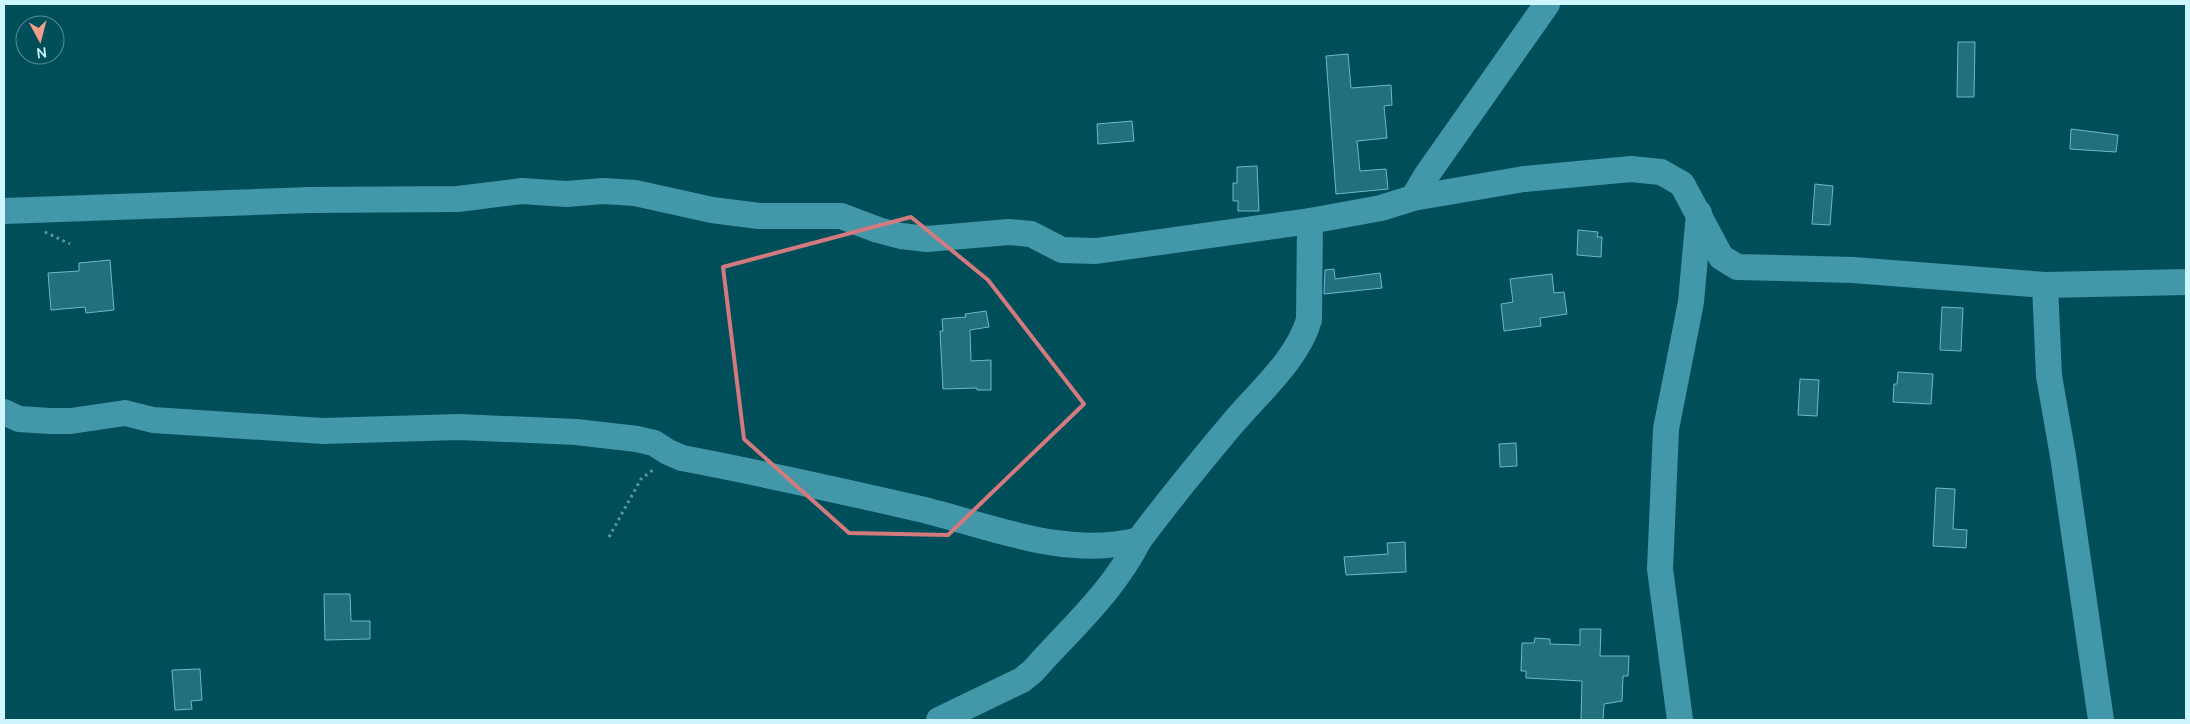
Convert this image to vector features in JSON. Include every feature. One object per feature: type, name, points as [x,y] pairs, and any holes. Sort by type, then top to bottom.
[{"type":"street","points":[[1413,198],[1426,176],[1547,4]]},
{"type":"street","points":[[4,211],[310,200],[458,199],[522,192],[566,194],[603,191],[635,193],[712,210],[759,216],[841,216],[878,230],[901,236],[928,239],[1009,232],[1031,234],[1062,250],[1096,251],[1310,221],[1381,208],[1413,198],[1524,179],[1631,168],[1661,172],[1682,184],[1721,257],[1737,267],[1853,270],[2045,285],[2186,282]]},
{"type":"street","points":[[1680,720],[1660,569],[1666,429],[1690,302],[1699,213]]},
{"type":"street","points":[[939,720],[1022,680],[1033,672],[1102,597],[1126,566],[1138,540],[1182,482],[1287,359],[1304,335],[1309,320],[1310,221]]},
{"type":"street","points":[[2045,285],[2049,376],[2101,720]]},
{"type":"street","points":[[4,412],[19,419],[50,421],[71,421],[125,414],[153,420],[323,431],[459,427],[576,432],[637,439],[654,443],[675,455],[785,477],[966,520],[996,532],[1038,541],[1086,546],[1120,545],[1138,540]]},
{"type":"path","points":[[609,537],[641,479],[675,455]]},
{"type":"highlighted area","points":[[911,217],[988,280],[1084,404],[948,535],[849,533],[744,439],[723,267]]},
{"type":"building","points":[[1958,42],[1975,42],[1974,97],[1957,97]]},
{"type":"building","points":[[1348,54],[1351,88],[1391,85],[1392,105],[1384,106],[1387,138],[1357,141],[1360,171],[1386,169],[1388,189],[1336,194],[1326,56]]},
{"type":"building","points":[[1132,121],[1134,141],[1098,144],[1097,124]]},
{"type":"building","points":[[2071,129],[2118,135],[2116,152],[2070,149]]},
{"type":"building","points":[[1257,166],[1259,211],[1238,211],[1238,201],[1233,201],[1233,183],[1237,183],[1237,167]]},
{"type":"building","points":[[1815,184],[1833,186],[1830,225],[1812,224]]},
{"type":"building","points":[[1578,230],[1598,232],[1597,237],[1602,237],[1601,257],[1577,255]]},
{"type":"building","points":[[110,260],[114,310],[86,313],[85,307],[51,310],[48,273],[79,271],[79,263]]},
{"type":"building","points":[[1334,269],[1335,279],[1380,273],[1382,288],[1324,294],[1325,270]]},
{"type":"building","points":[[1552,274],[1554,293],[1564,292],[1567,314],[1540,318],[1541,326],[1504,331],[1501,304],[1513,302],[1510,279]]},
{"type":"building","points":[[1942,307],[1963,308],[1961,351],[1940,350]]},
{"type":"building","points":[[986,311],[989,327],[970,330],[971,361],[991,360],[991,390],[977,390],[977,388],[943,389],[940,331],[943,331],[942,319],[966,317],[965,314]]},
{"type":"building","points":[[1898,372],[1933,374],[1931,404],[1893,402],[1894,384],[1897,384]]},
{"type":"building","points":[[1800,379],[1819,380],[1817,416],[1798,415]]},
{"type":"building","points":[[1516,443],[1517,466],[1500,467],[1499,444]]},
{"type":"building","points":[[1936,488],[1955,489],[1953,529],[1967,530],[1966,548],[1933,546]]},
{"type":"building","points":[[1405,542],[1406,572],[1346,575],[1344,557],[1388,554],[1387,543]]},
{"type":"building","points":[[324,594],[350,594],[351,621],[370,621],[370,639],[325,640]]},
{"type":"building","points":[[1580,629],[1601,629],[1600,656],[1629,656],[1628,676],[1623,676],[1622,701],[1604,704],[1603,720],[1581,720],[1582,681],[1526,678],[1526,671],[1521,671],[1522,643],[1534,643],[1535,638],[1550,639],[1550,644],[1580,645]]},
{"type":"building","points":[[200,669],[202,700],[191,701],[192,709],[175,710],[172,670]]}]
